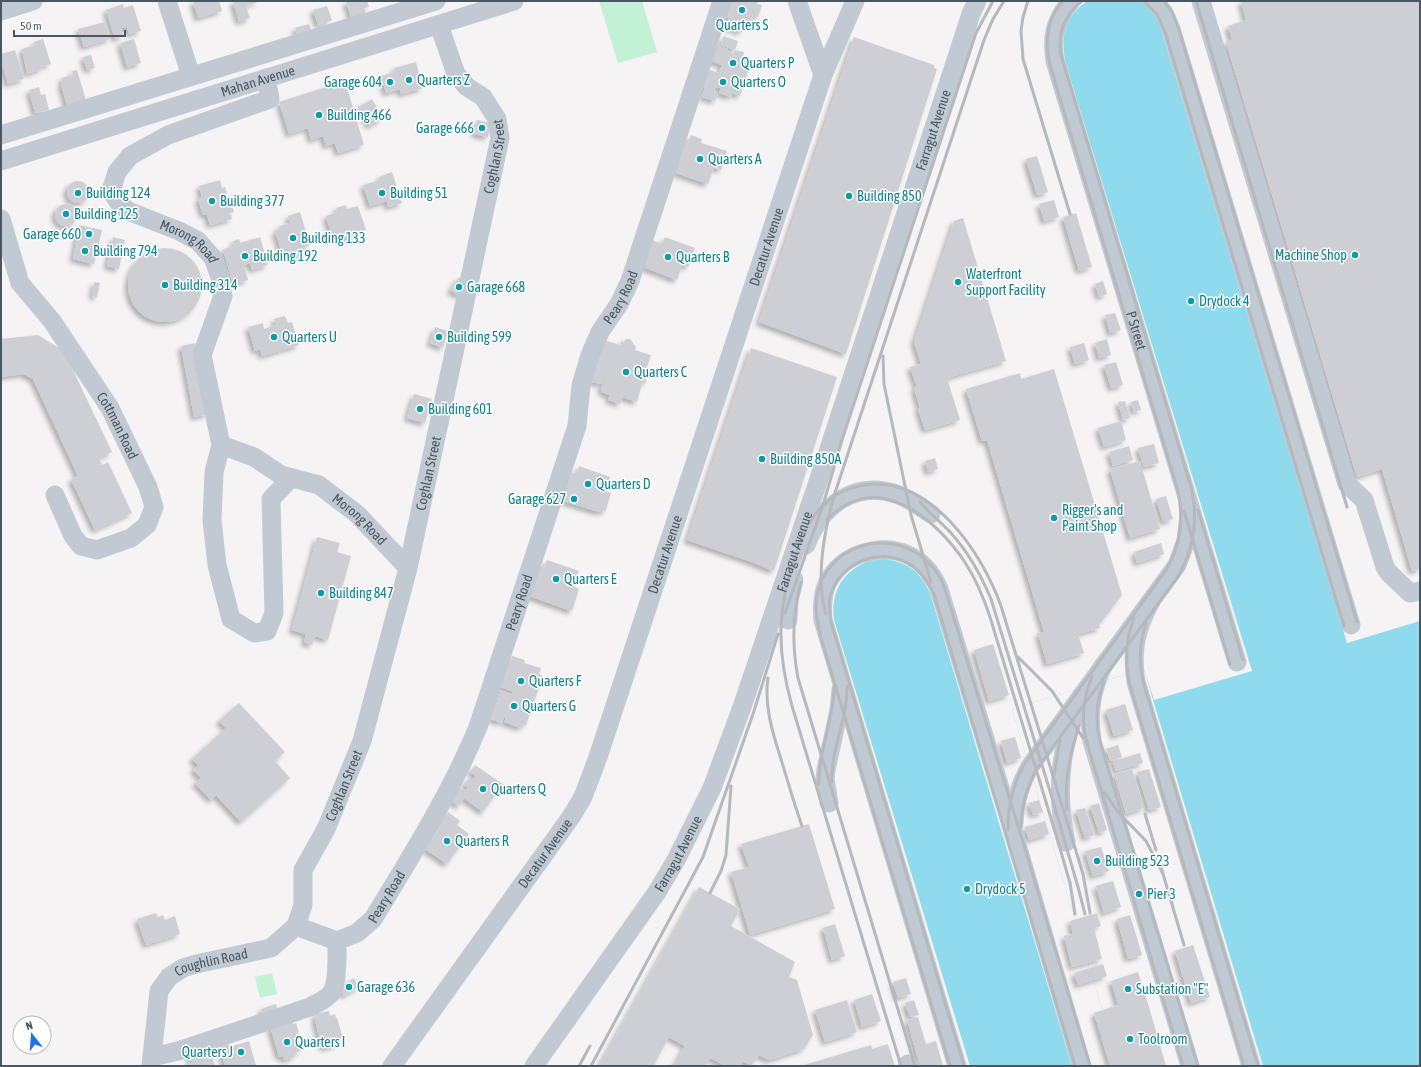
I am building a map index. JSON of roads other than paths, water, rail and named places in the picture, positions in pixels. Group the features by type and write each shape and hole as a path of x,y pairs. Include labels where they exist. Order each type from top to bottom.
{"street":[{"path":"1,11 33,1"},
{"path":"167,1 191,76"},
{"path":"1,135 191,76 390,8 436,1"},
{"name":"Mahan Avenue","path":"1,161 514,1"},
{"name":"Peary Road","path":"337,941 357,933 373,919 446,794 474,738 577,426 581,386 590,354 600,332 619,304 630,281 722,1"},
{"path":"797,1 823,75"},
{"name":"Decatur Avenue","path":"392,1066 571,817 583,797 598,757 823,75 855,1"},
{"name":"Farragut Avenue","path":"534,1066 657,892 676,860 712,788 742,707 780,618 810,500 909,208 971,14 977,1"},
{"name":"P Street","path":"1071,1 1064,9 1053,38 1055,61 1237,662"},
{"path":"1154,1 1164,13 1172,29 1351,625"},
{"path":"1202,1 1347,484 1364,500 1385,567 1389,573 1410,592 1420,592"},
{"name":"Coghlan Street","path":"296,926 303,905 303,870 326,829 362,741 408,568 500,138 497,120 483,97 468,87 456,74 439,25"},
{"name":"Morong Road","path":"266,78 270,99 168,135 130,156 117,172 111,191 119,203 128,211 179,231 198,241 213,258 220,277 222,296 202,355 221,444 254,457 281,475 319,485 357,514 408,568"},
{"name":"Cottman Road","path":"1,220 20,283 52,321 110,408 148,486 154,507 148,524 131,538 97,550 82,546 72,536 55,495"},
{"path":"221,444 214,472 212,520 217,565 231,619 254,633 267,631 274,613 271,499 291,478"},
{"path":"1015,837 1015,807 1018,793 1034,760 1177,565 1186,541 1188,510 1184,484"},
{"path":"780,618 806,544 814,527 826,511 842,499 862,492 881,491 900,495 931,514"},
{"path":"806,544 810,500"},
{"path":"957,1066 822,616 823,599 832,576 849,558 869,551 889,549 914,558 932,575 939,589 1015,837 1082,1066"},
{"path":"1151,601 1144,614 1134,643 1133,658 1136,682 1251,1066"},
{"path":"829,803 825,779 840,701 841,684 839,673"},
{"path":"1066,842 1060,810 1062,760 1072,721 1083,697 1098,673"},
{"path":"1098,673 1090,708 1092,741 1190,1066"},
{"path":"152,1062 178,1051 310,1007 324,1000 332,993 336,972 337,941 296,926"},
{"name":"Coughlin Road","path":"152,1062 159,991 169,977 183,968 196,964 271,948 296,926"}],"water":[{"path":"1087,1 1141,2 1151,10 1161,29 1347,643 1420,621 1420,1066 1119,1066 1012,709 1144,669 1154,700 1252,671 1065,61 1064,35 1066,27 1073,14"},
{"name":"Drydock 5","path":"885,559 901,563 913,569 922,579 930,593 1072,1066 970,1066 834,620 833,608 835,596 845,577 862,564"}],"railway":[{"path":"785,613 823,505 842,440 976,33 993,1"},
{"path":"826,614 821,585 822,555 834,496 984,40 993,19 1004,1"},
{"path":"1028,1 1023,17 1021,31 1023,59 1070,214"},
{"path":"1008,830 1011,797 1023,766 1166,570 1178,542 1181,522 1178,491 1050,65 1048,56 1048,31 1053,15 1063,1"},
{"path":"1021,827 1025,797 1036,770 1177,578 1183,567 1191,545 1195,523 1195,511 1191,487 1061,55 1061,32 1071,12 1082,1"},
{"path":"1143,1 1157,14 1166,35 1344,626"},
{"path":"1164,1 1172,12 1178,27 1357,622"},
{"path":"1196,1 1347,507"},
{"path":"883,356 884,384 911,515 931,582"},
{"path":"901,1066 792,706 783,666 781,647 782,610 790,572 802,537 809,524 822,506 836,495 854,487 864,485 888,485 911,492 931,505 950,522 967,541 981,563 1001,606 1083,874 1090,913"},
{"path":"827,520 846,505 865,498 885,499 904,505 922,516 939,531 954,547 966,564 980,590 990,617 1070,883 1075,914"},
{"path":"920,502 951,533 963,548 983,581 991,599 1053,801 1085,914"},
{"path":"1198,510 1243,660"},
{"path":"1184,511 1230,664"},
{"path":"950,1066 821,638 817,619 816,608 821,584 832,564 849,551 869,544 891,544 911,550 930,564 944,586 1090,1066"},
{"path":"964,1066 831,622 829,600 835,584 843,574 853,566 864,560 877,557 889,557 902,560 914,567 926,579 934,594 1075,1066"},
{"path":"801,582 796,606 794,630 798,678 915,1066"},
{"path":"1134,618 1129,633 1127,650 1129,682 1244,1066"},
{"path":"1146,624 1140,652 1143,681 1258,1066"},
{"path":"591,1066 703,857 754,711 778,634"},
{"path":"1018,657 1052,691 1083,738"},
{"path":"1092,676 1084,707 1084,731 1183,1066"},
{"path":"768,678 767,698 772,727 802,826"},
{"path":"1104,682 1099,696 1097,711 1097,726 1100,742 1198,1066"},
{"path":"832,782 834,759 845,711 847,686"},
{"path":"819,784 819,772 832,711 834,687"},
{"path":"1067,810 1066,788 1068,767 1079,726"},
{"path":"1054,775 1060,740"},
{"path":"710,893 721,871 726,855 731,786"},
{"path":"1105,793 1118,812 1146,841 1162,872"},
{"path":"1145,814 1156,850"},
{"path":"1161,867 1184,945"},
{"path":"579,1066 590,1046"}],"place":[{"name":"Quarters S","path":"742,10"},
{"name":"Quarters P","path":"733,63"},
{"name":"Quarters Z","path":"409,80"},
{"name":"Garage 604","path":"390,82"},
{"name":"Quarters O","path":"723,82"},
{"name":"Building 466","path":"319,115"},
{"name":"Garage 666","path":"482,128"},
{"name":"Quarters A","path":"700,159"},
{"name":"Building 124","path":"78,193"},
{"name":"Building 51","path":"382,193"},
{"name":"Building 850","path":"849,196"},
{"name":"Building 377","path":"212,201"},
{"name":"Building 125","path":"66,214"},
{"name":"Garage 660","path":"89,234"},
{"name":"Building 133","path":"293,238"},
{"name":"Building 794","path":"85,251"},
{"name":"Machine Shop","path":"1355,255"},
{"name":"Building 192","path":"245,256"},
{"name":"Quarters B","path":"668,257"},
{"name":"Waterfront Support Facility","path":"958,282"},
{"name":"Building 314","path":"165,285"},
{"name":"Garage 668","path":"459,287"},
{"name":"Drydock 4","path":"1191,301"},
{"name":"Quarters U","path":"274,337"},
{"name":"Building 599","path":"439,337"},
{"name":"Quarters C","path":"626,372"},
{"name":"Building 601","path":"420,409"},
{"name":"Building 850A","path":"762,459"},
{"name":"Quarters D","path":"588,484"},
{"name":"Garage 627","path":"574,499"},
{"name":"Rigger's and Paint Shop","path":"1054,518"},
{"name":"Quarters E","path":"556,579"},
{"name":"Building 847","path":"321,593"},
{"name":"Quarters F","path":"521,681"},
{"name":"Quarters G","path":"514,706"},
{"name":"Quarters Q","path":"483,789"},
{"name":"Quarters R","path":"447,841"},
{"name":"Building 523","path":"1097,861"},
{"name":"Drydock 5","path":"967,889"},
{"name":"Pier 3","path":"1139,894"},
{"name":"Garage 636","path":"349,987"},
{"name":"Substation \"E\"","path":"1128,989"},
{"name":"Toolroom","path":"1130,1039"},
{"name":"Quarters I","path":"287,1042"},
{"name":"Quarters J","path":"241,1052"}]}
